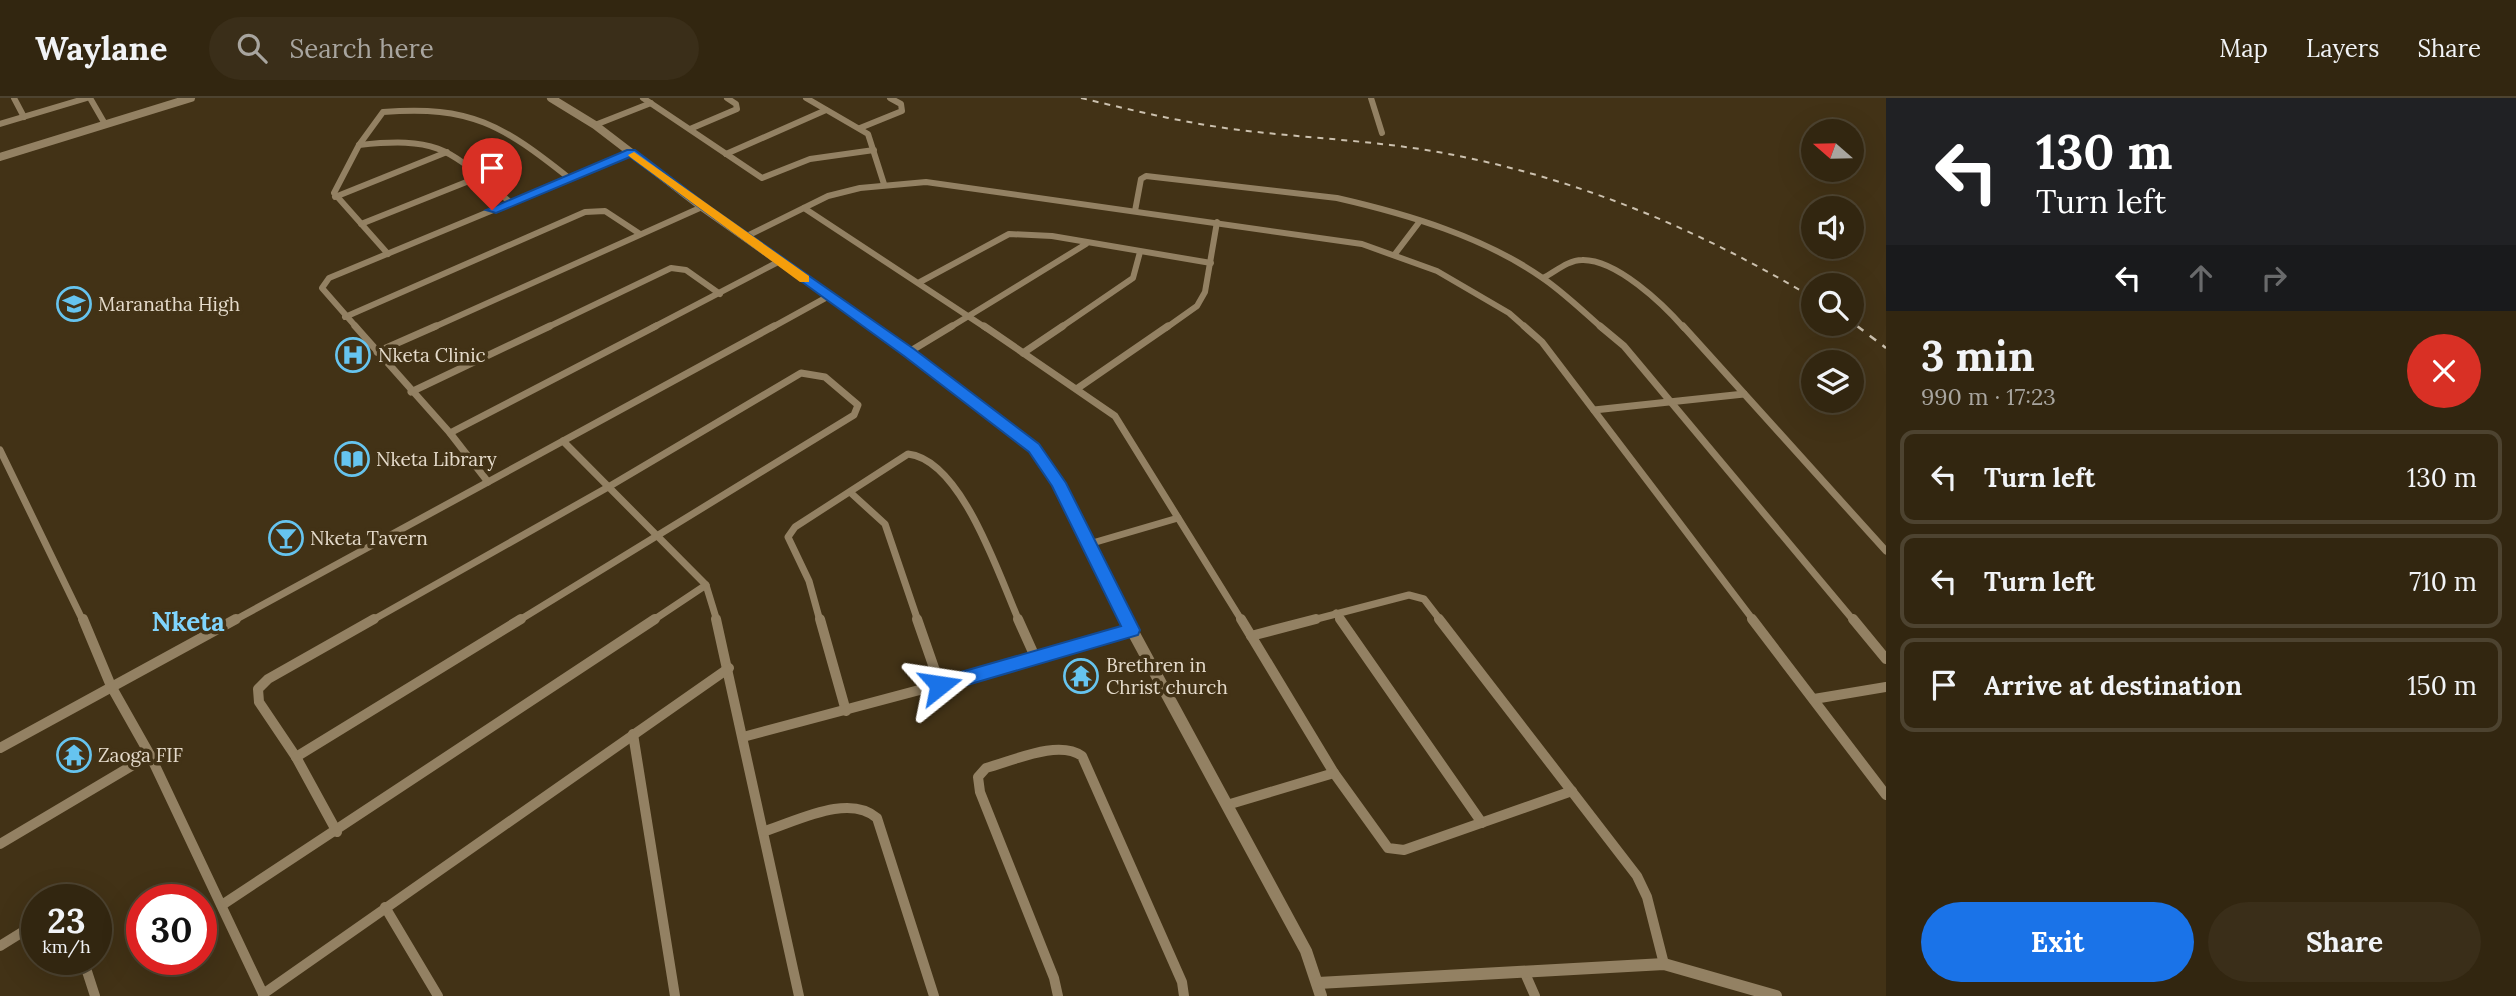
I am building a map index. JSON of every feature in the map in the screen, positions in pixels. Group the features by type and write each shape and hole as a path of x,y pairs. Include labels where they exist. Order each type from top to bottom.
{"street":[{"path":"14,98 24,117"},
{"path":"0,124 89,98 106,124"},
{"path":"0,157 191,98"},
{"path":"551,98 595,125 702,207 909,352 1034,448 1051,471 1132,630 1306,951 1319,990 1524,971 1664,964 1776,996"},
{"path":"643,98 764,178 810,159 874,150"},
{"path":"690,129 737,108 736,104 727,98"},
{"path":"806,98 867,134 884,184"},
{"path":"860,128 902,111 901,104 890,98"},
{"path":"1371,98 1382,133"},
{"path":"595,125 651,103"},
{"path":"726,154 826,110"},
{"path":"388,254 335,197 336,186 359,145 383,113 456,111 509,131 569,178"},
{"path":"359,145 416,142 447,152 511,203"},
{"path":"335,197 447,152"},
{"path":"488,482 450,433 345,317 322,288 325,281 631,153"},
{"path":"1135,211 1141,179 1152,175 1337,198 1420,221 1481,244 1543,278 1611,331 1886,659"},
{"path":"361,224 479,177"},
{"path":"745,237 841,192 884,184 926,182 1345,240 1395,254 1437,271 1517,320 1542,342 1886,795"},
{"path":"377,352 702,207"},
{"path":"804,208 920,282 1107,408 1126,430 1334,773 1381,841 1394,850 1404,850 1572,790"},
{"path":"345,317 585,212 605,211 640,234"},
{"path":"1395,254 1420,221"},
{"path":"1077,388 1197,306 1205,292 1217,222"},
{"path":"920,282 1005,234 1052,236 1086,244 1211,263"},
{"path":"909,352 1086,244"},
{"path":"1023,353 1133,278 1140,252"},
{"path":"1543,278 1583,260 1601,265 1638,286 1672,313 1886,551"},
{"path":"450,433 780,261"},
{"path":"411,392 671,268 686,270 720,294"},
{"path":"0,748 829,296"},
{"path":"296,757 655,534 853,415 858,405 824,376 812,372 801,373 610,486 268,679 256,695 296,757 337,832"},
{"path":"1594,410 1744,394"},
{"path":"564,441 706,585 729,667 799,996"},
{"path":"0,450 66,580 111,687 150,755 263,995 729,667"},
{"path":"846,711 809,581 788,537 795,527 851,493 902,457 913,454 924,458 954,484 963,497 1036,659"},
{"path":"851,493 885,524 940,685"},
{"path":"1089,544 1178,518"},
{"path":"222,905 337,832 706,585"},
{"path":"1251,636 1409,595 1423,599 1637,876 1647,897 1664,964"},
{"path":"1336,614 1482,823"},
{"path":"743,737 1036,659 1132,630"},
{"path":"1814,699 1886,687"},
{"path":"633,734 676,996"},
{"path":"1058,996 1054,978 979,792 978,777 986,768 1066,749 1082,756 1179,974 1184,996"},
{"path":"0,844 150,755"},
{"path":"1227,805 1334,773"},
{"path":"765,831 852,807 860,807 875,816 880,821 934,996"},
{"path":"385,907 438,996"},
{"path":"0,946 21,933"},
{"path":"1524,971 1535,996"},
{"path":"88,975 95,996"}],"railway":[{"path":"1081,98 1213,126 1438,152 1537,175 1585,190 1679,227 1801,291"},
{"path":"1864,331 1886,348"}],"slow traffic":[{"path":"634,155 702,207 805,279"}],"place":[{"name":"Maranatha High","path":"74,304"},
{"name":"Nketa Clinic","path":"353,355"},
{"name":"Nketa Library","path":"352,459"},
{"name":"Nketa Tavern","path":"286,538"},
{"name":"Brethren in Christ church","path":"1081,676"},
{"name":"Zaoga FIF","path":"74,755"}],"district":[{"name":"Nketa","path":"188,621"}],"route":[{"path":"492,210 631,153 702,207 909,352 1034,448 1058,483 1132,630 940,685"}]}
